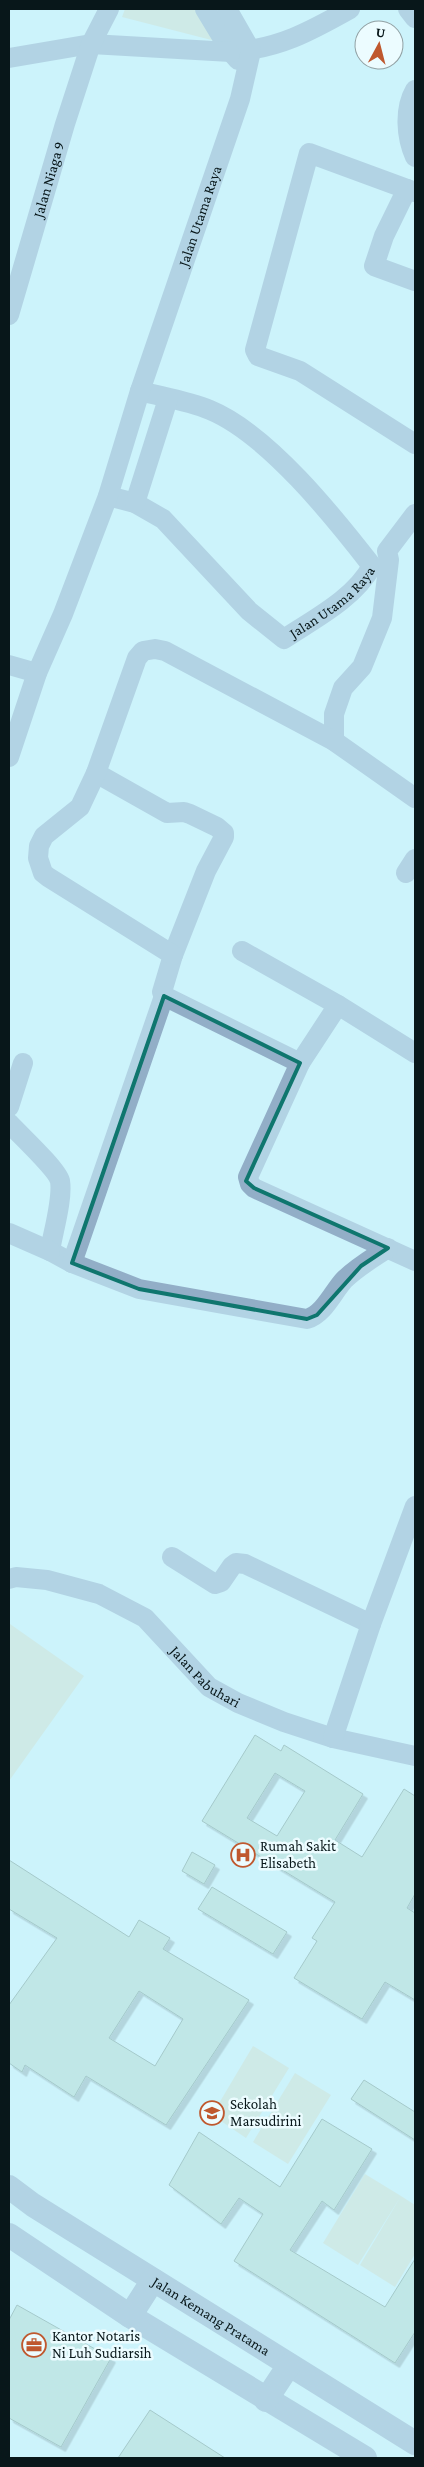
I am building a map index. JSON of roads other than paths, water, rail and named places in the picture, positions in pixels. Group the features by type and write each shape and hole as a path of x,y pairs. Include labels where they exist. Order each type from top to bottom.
{"street":[{"name":"Jalan Niaga 9","path":"9,315 62,133 91,44 109,9"},
{"path":"205,9 230,52"},
{"path":"227,9 249,60"},
{"path":"9,58 91,44 230,52 249,60 301,37 350,9"},
{"path":"408,9 415,18"},
{"name":"Jalan Utama Raya","path":"9,757 37,673 63,614 108,496 140,391 232,126 249,60"},
{"path":"415,90 408,115 410,146 415,157"},
{"path":"415,281 374,266 384,236 411,190 309,153 255,350 258,356 300,371 415,444"},
{"name":"Jalan Utama Raya","path":"108,496 135,503 163,519 249,611 284,639 343,599 368,574 372,566 312,493 248,434 211,411 140,391"},
{"path":"135,503 168,399"},
{"path":"334,741 334,714 343,688 362,667 382,618 389,560 387,552 415,514"},
{"path":"173,955 43,873 38,858 44,836 80,807 96,773 137,658 143,651 165,651 334,741 415,798"},
{"path":"9,665 37,673"},
{"path":"72,1263 164,996 163,988 173,955 206,871 224,836 224,833 217,827 184,812 167,812 96,773"},
{"path":"242,951 338,1005 415,1053"},
{"path":"164,996 300,1063"},
{"path":"338,1005 300,1063 248,1177 250,1184 254,1188 415,1261"},
{"path":"9,1107 23,1062"},
{"path":"9,1122 54,1170 60,1181 60,1192 50,1251"},
{"path":"9,1233 72,1263 139,1289 307,1319 317,1314 343,1281 360,1266 388,1248"},
{"path":"333,1738 371,1624 415,1506"},
{"path":"172,1557 215,1584 221,1582 236,1563 245,1564 371,1624"},
{"name":"Jalan Pabuhari","path":"9,1579 16,1577 47,1580 99,1594 145,1618 209,1687 253,1710 333,1738 415,1756"},
{"name":"Jalan Kemang Pratama","path":"9,2187 33,2205 415,2443"},
{"path":"9,2235 130,2316 266,2400 365,2458"},
{"path":"130,2316 153,2280"},
{"path":"266,2400 290,2365"}],"place":[{"name":"Rumah Sakit Elisabeth","path":"243,1855"},
{"name":"Sekolah Marsudirini","path":"212,2113"},
{"name":"Kantor Notaris Ni Luh Sudiarsih","path":"34,2345"}]}
